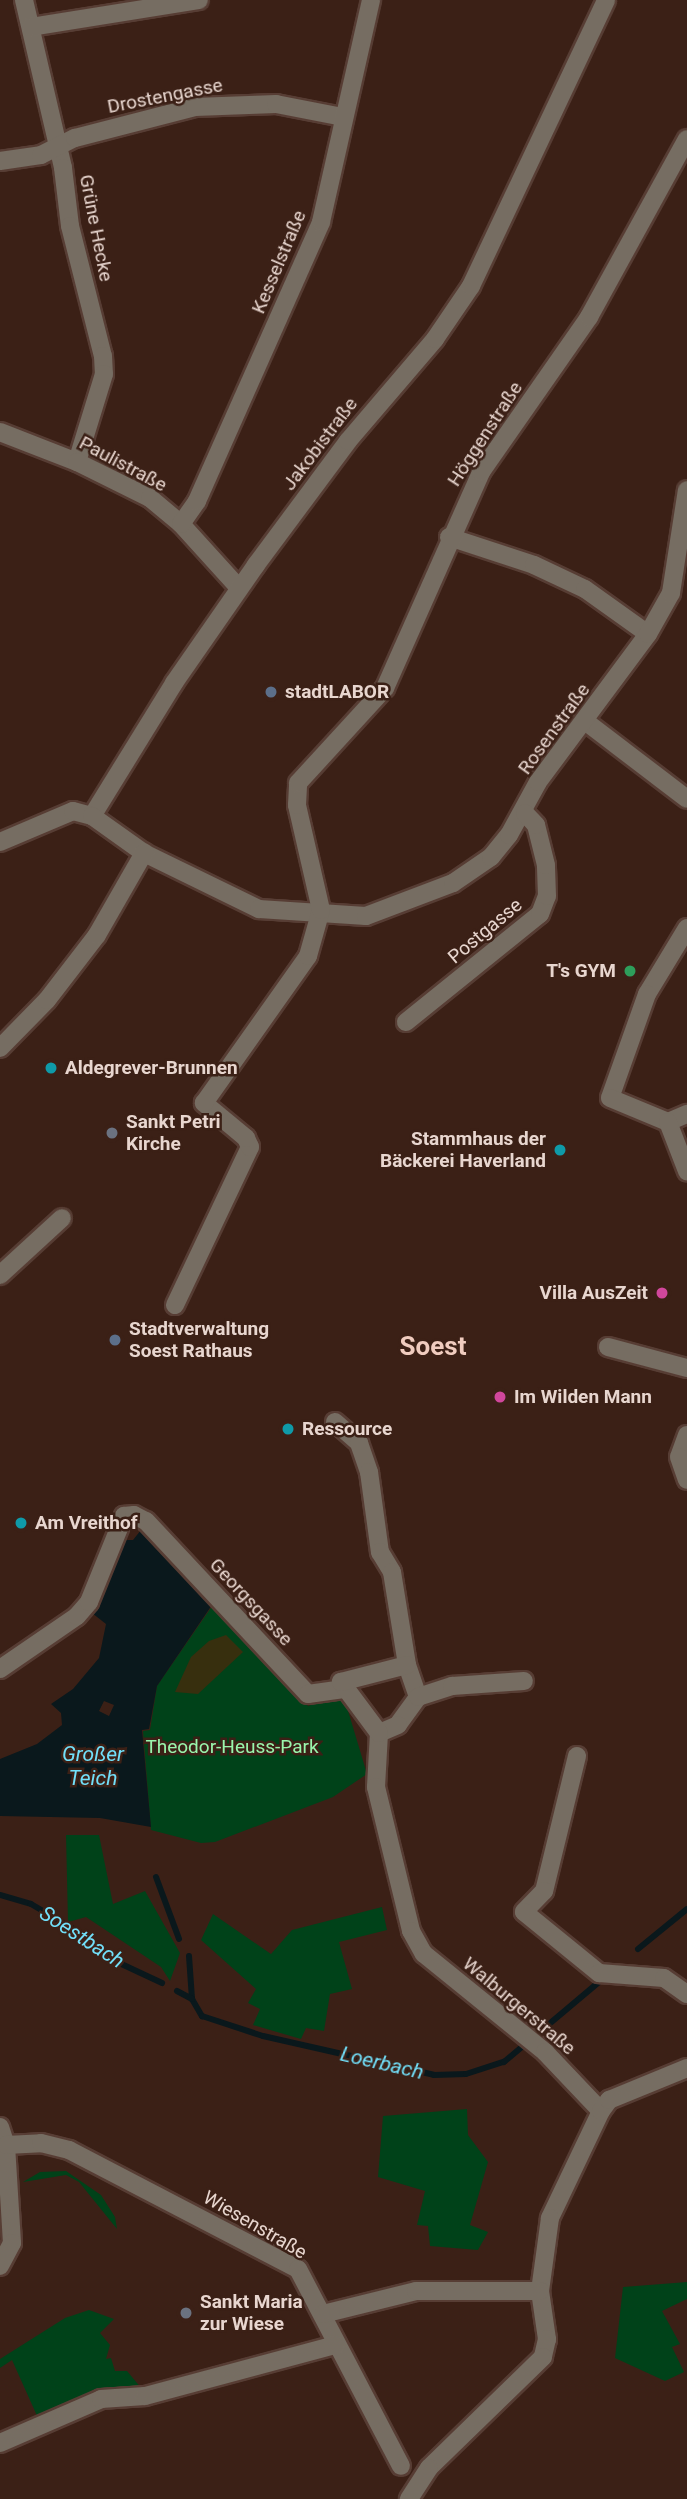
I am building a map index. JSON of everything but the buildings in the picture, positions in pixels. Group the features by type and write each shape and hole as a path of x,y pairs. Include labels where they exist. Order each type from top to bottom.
{"street":[{"name":"Grüne Hecke","path":"24,0 58,148 70,226 103,356 104,374 77,462"},
{"path":"31,27 107,18 166,2 199,0"},
{"name":"Kesselstraße","path":"181,524 203,488 321,222 370,0"},
{"name":"Jakobistraße","path":"92,816 239,588 348,441 435,339 471,286 606,0"},
{"name":"Drostengasse","path":"0,161 41,156 142,118 195,107 276,104 343,117"},
{"name":"Höggenstraße","path":"321,911 297,804 298,783 385,688 449,537 481,472 589,317 687,139"},
{"name":"Paulistraße","path":"0,432 77,462 150,498 181,524 239,588"},
{"name":"Rosenstraße","path":"92,816 145,853 259,909 366,916 453,883 491,857 525,813 538,782 648,634 671,593 687,490"},
{"path":"449,537 534,565 585,589 648,634"},
{"path":"585,721 687,799"},
{"path":"0,842 73,811 92,816"},
{"name":"Postgasse","path":"406,1022 540,914 547,896 546,865 536,825 525,813"},
{"path":"0,1048 47,1000 97,935 145,853"},
{"path":"174,1305 250,1147 246,1138 204,1103 308,956 321,911"},
{"path":"687,928 646,994 610,1098 668,1122 687,1114"},
{"path":"668,1122 687,1171"},
{"path":"0,1275 62,1218"},
{"path":"608,1347 687,1368"},
{"path":"335,1422 359,1443 369,1472 380,1552 392,1572 407,1665 418,1697"},
{"path":"687,1436 679,1457 687,1480"},
{"name":"Georgsgasse","path":"0,1669 77,1616 89,1602 124,1516 134,1515 146,1521 308,1694 344,1689"},
{"path":"407,1665 341,1682 379,1732 398,1725 418,1697 452,1686 524,1681"},
{"name":"Walburgerstraße","path":"379,1732 376,1787 402,1904 424,1954 545,2053 601,2111"},
{"path":"577,1756 544,1891 524,1912 599,1973 664,1978 687,1994"},
{"path":"409,2499 429,2468 543,2357 547,2339 540,2291 550,2218 601,2111 609,2100 687,2068"},
{"path":"0,2127 6,2145 12,2243 0,2266"},
{"name":"Wiesenstraße","path":"6,2145 41,2143 69,2150 298,2269 401,2466"},
{"path":"323,2314 416,2291 540,2291"},
{"path":"0,2443 101,2399 145,2396 336,2345"}],"green space":[{"name":"Theodor-Heuss-Park","path":"217,1599 308,1706 343,1694 367,1774 333,1797 215,1842 201,1843 151,1830 143,1731 150,1730 157,1686"},
{"path":"66,1835 99,1835 113,1904 145,1891 180,1953 170,1981 161,1967 86,1917 68,1922"},
{"path":"382,1907 387,1930 339,1942 352,1989 330,1994 324,2031 306,2028 301,2039 253,2025 260,2009 248,2003 256,1989 201,1940 213,1914 271,1954 292,1930"},
{"path":"467,2109 468,2135 488,2162 470,2225 488,2232 478,2250 430,2246 428,2226 417,2225 425,2191 378,2177 383,2116"},
{"path":"66,2171 101,2195 115,2217 117,2229 79,2182 66,2175 23,2182 40,2172"},
{"path":"687,2282 687,2299 662,2311 680,2344 672,2347 684,2372 665,2381 615,2358 623,2287"},
{"path":"89,2310 114,2319 100,2333 110,2345 106,2359 111,2358 115,2371 127,2371 142,2389 38,2418 12,2360 0,2368 0,2359 65,2318"}],"sand":[{"path":"226,1635 243,1652 198,1694 175,1692 191,1657 209,1641"}],"water":[{"name":"Großer Teich","path":"141,1530 216,1599 157,1686 149,1729 142,1730 151,1827 100,1818 0,1816 0,1759 37,1744 62,1725 61,1713 51,1704 73,1689 99,1658 106,1624 92,1613 121,1540 133,1540","holes":["104,1701 114,1705 109,1716 99,1711"]}],"waterway":[{"name":"Loerbach","path":"156,1877 179,1939"},
{"name":"Soestbach","path":"0,1895 31,1904 84,1935 115,1961 162,1983"},
{"name":"Loerbach","path":"638,1949 687,1909"},
{"name":"Loerbach","path":"189,1956 192,1999 202,2016 263,2036 434,2075 466,2074 504,2062 599,1982"},
{"name":"Soestbach","path":"177,1991 192,1999"}],"place":[{"name":"stadtLABOR","path":"271,692"},
{"name":"T's GYM","path":"630,971"},
{"name":"Aldegrever-Brunnen","path":"51,1068"},
{"name":"Sankt Petri Kirche","path":"112,1133"},
{"name":"Stammhaus der Bäckerei Haverland","path":"560,1150"},
{"name":"Villa AusZeit","path":"662,1293"},
{"name":"Stadtverwaltung Soest Rathaus","path":"115,1340"},
{"name":"Im Wilden Mann","path":"500,1397"},
{"name":"Ressource","path":"288,1429"},
{"name":"Am Vreithof","path":"21,1523"},
{"name":"Sankt Maria zur Wiese","path":"186,2313"}],"district":[{"name":"Soest","path":"433,1347"}]}
